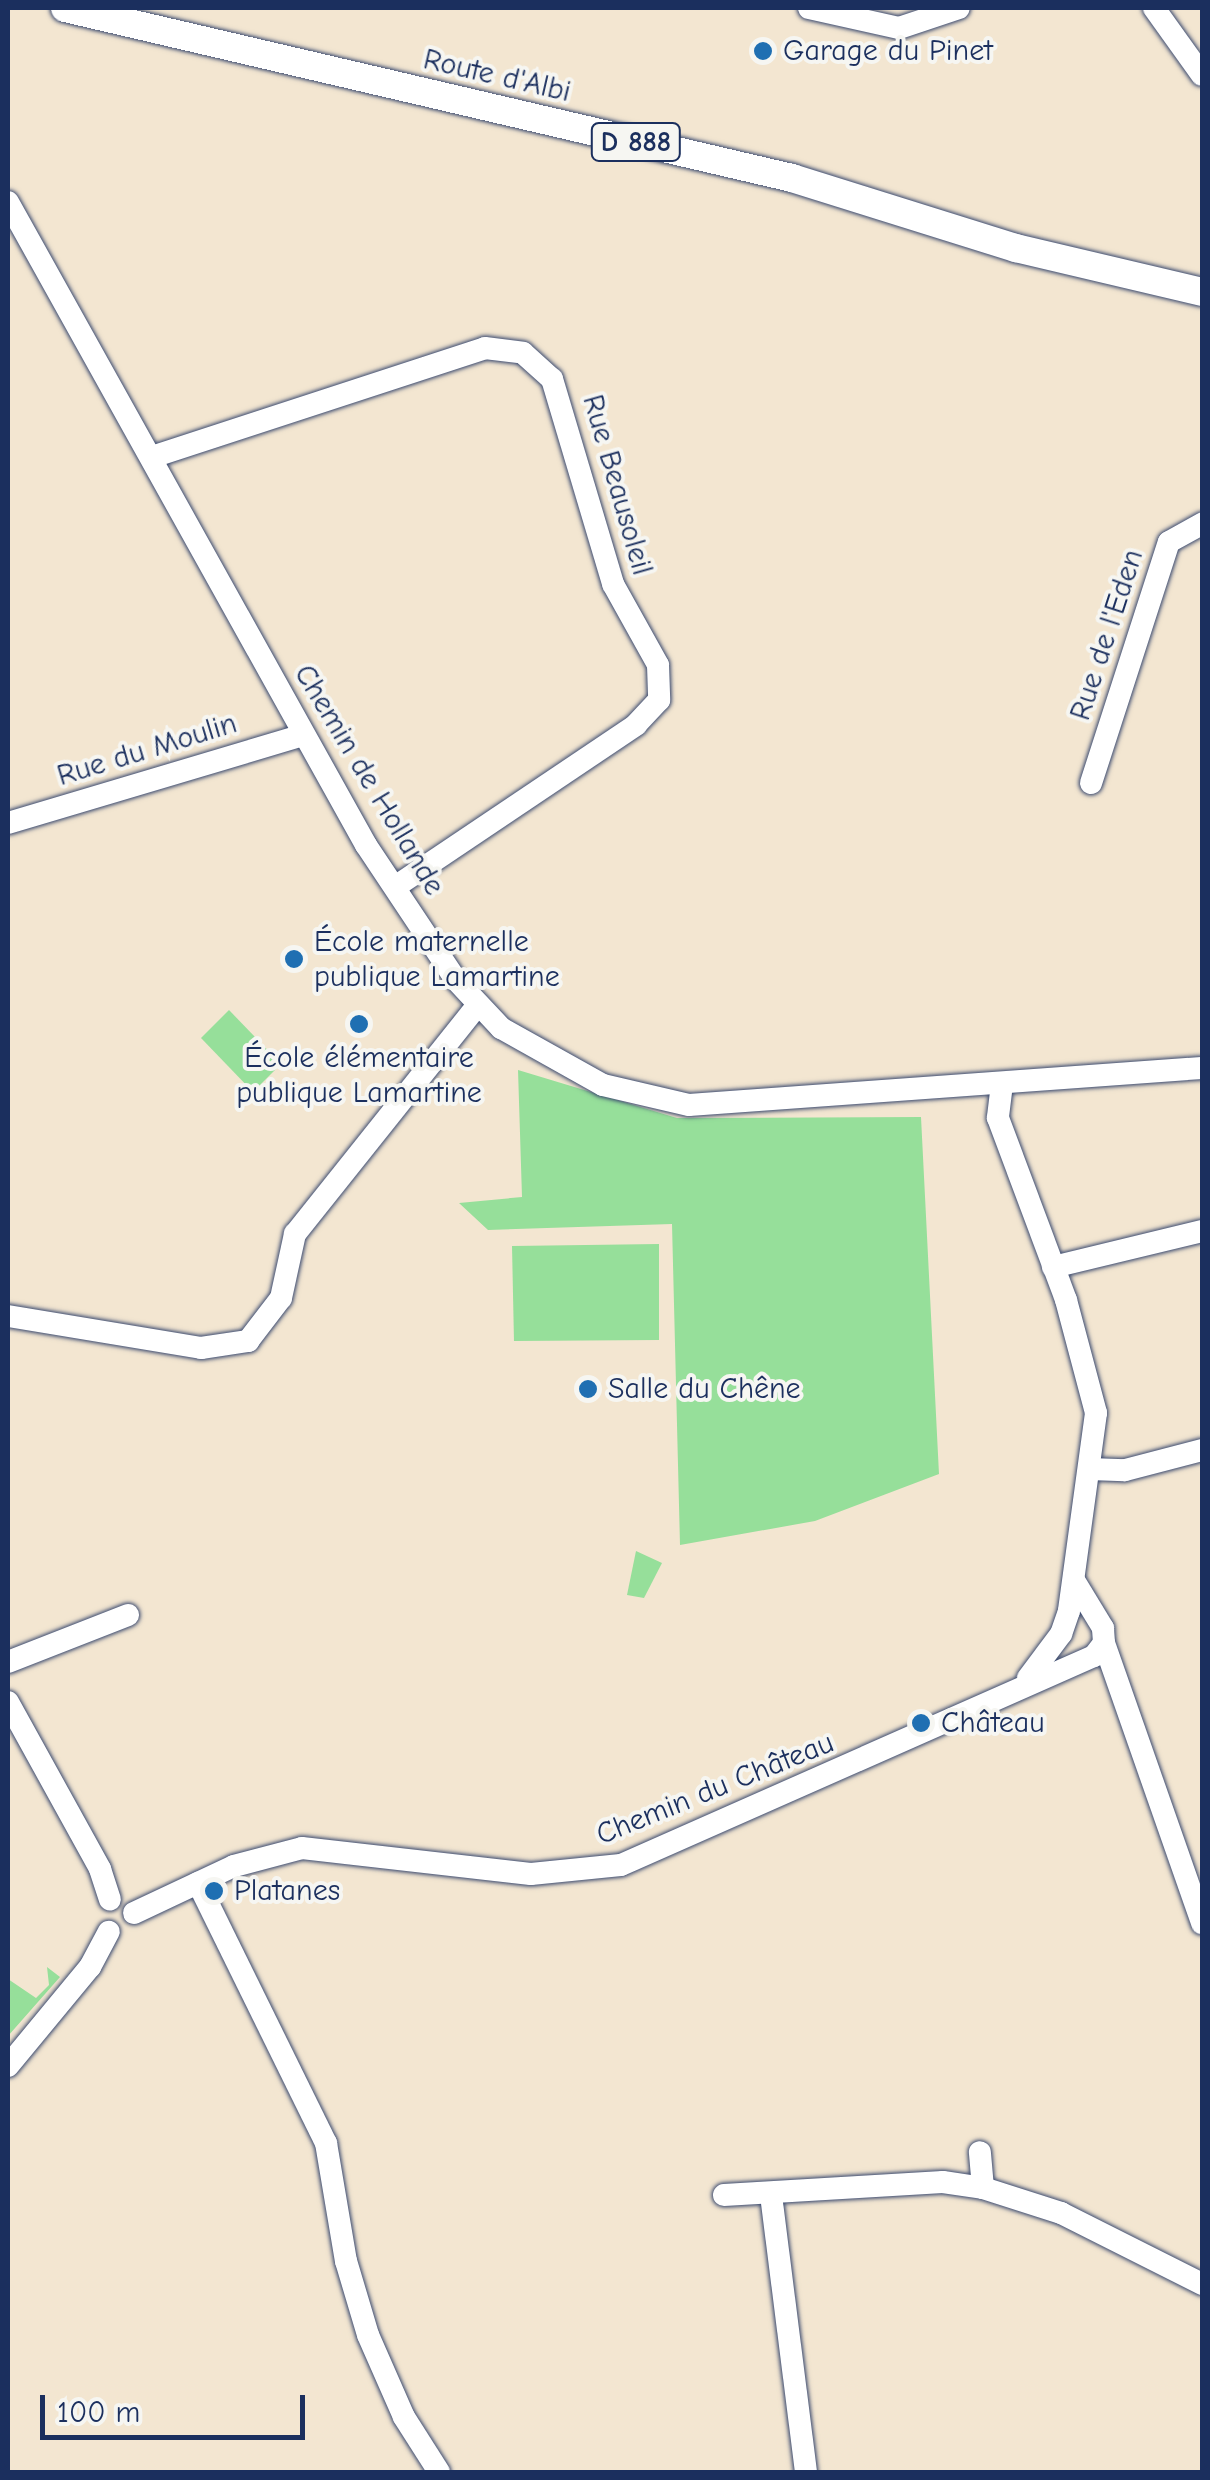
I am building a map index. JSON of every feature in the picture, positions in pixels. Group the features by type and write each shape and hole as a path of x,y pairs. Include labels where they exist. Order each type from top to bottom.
{"main road":[{"name":"Route d'Albi","path":"66,8 792,178 1016,248 1202,292"}],"street":[{"path":"809,8 899,28 959,8"},
{"path":"1154,8 1202,74"},
{"name":"Chemin de Hollande","path":"8,202 155,456 303,734 395,888 477,1006 562,1066 631,1094 689,1105 1202,1068"},
{"name":"Rue Beausoleil","path":"155,456 485,348 523,353 552,379 612,584 658,665 660,700 636,725 395,888"},
{"name":"Rue de l'Eden","path":"1092,783 1169,542 1202,524"},
{"name":"Rue du Moulin","path":"8,823 303,734"},
{"path":"8,1316 201,1348 248,1341 281,1298 294,1234 477,1006"},
{"name":"Chemin du Château","path":"1002,1084 998,1118 1053,1267 1093,1397 1075,1582 1063,1629 1018,1688"},
{"path":"1053,1267 1202,1231"},
{"path":"1089,1469 1125,1470 1202,1450"},
{"path":"1075,1582 1093,1617 1104,1628 1113,1678 1202,1923"},
{"path":"8,1662 128,1615"},
{"path":"1093,1617 1078,1615 1063,1629 1066,1650 1113,1678"},
{"path":"1083,1658 1104,1642"},
{"name":"Chemin du Château","path":"134,1913 266,1854 302,1848 531,1874 621,1865 1083,1658"},
{"path":"8,1702 100,1869 110,1900"},
{"path":"198,1883 326,2143 346,2260 368,2335 404,2417 439,2472"},
{"path":"109,1932 127,1930 134,1913 128,1902 110,1900"},
{"path":"109,1932 98,1916 110,1900"},
{"path":"8,2066 90,1967 109,1932"},
{"path":"980,2152 982,2188"},
{"path":"724,2196 943,2182 982,2188 1061,2212 1202,2284"},
{"path":"771,2195 806,2472"}],"green space":[{"path":"229,1010 281,1064 253,1092 201,1038"},
{"path":"518,1070 677,1118 921,1117 939,1474 815,1521 680,1545 672,1224 488,1230 459,1203 522,1197"},
{"path":"659,1244 659,1340 514,1341 512,1246"},
{"path":"636,1551 662,1563 644,1598 627,1595"},
{"path":"47,1967 60,1977 8,2036 8,1979 36,1998 49,1985"}],"place":[{"name":"Garage du Pinet","path":"763,51"},
{"name":"École maternelle publique Lamartine","path":"294,959"},
{"name":"École élémentaire publique Lamartine","path":"359,1024"},
{"name":"Salle du Chêne","path":"588,1389"},
{"name":"Château","path":"921,1723"},
{"name":"Platanes","path":"214,1891"}]}
